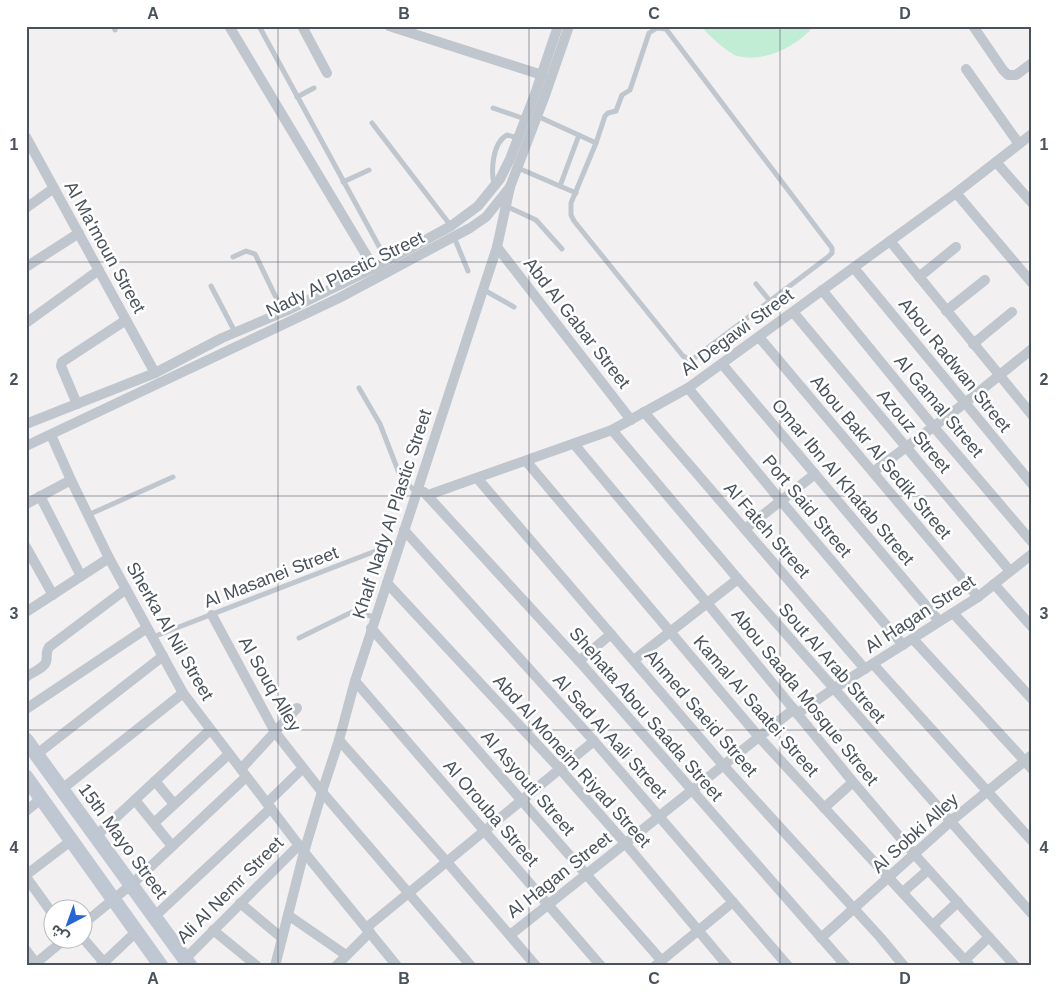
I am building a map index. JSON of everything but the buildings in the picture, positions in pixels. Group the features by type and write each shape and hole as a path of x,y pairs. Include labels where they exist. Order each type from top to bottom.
{"main road":[{"name":"15th Mayo Street","path":"26,740 187,962"},
{"path":"26,777 161,966"}],"street":[{"path":"229,26 374,268"},
{"path":"302,26 327,73"},
{"path":"389,26 542,75"},
{"name":"Nady Al Plastic Street","path":"26,424 155,373 236,332 283,312 387,261 451,226 478,206 494,187 510,159 526,120 558,26"},
{"name":"Nady Al Plastic Street","path":"26,446 339,298 454,237 486,217 510,187 569,26"},
{"path":"973,26 1002,70 1008,75 1016,75 1032,63"},
{"path":"966,69 1019,144"},
{"name":"Al Degawi Street","path":"428,494 612,430 688,388 956,193 1032,134"},
{"name":"Al Ma'moun Street","path":"26,137 30,151 54,188 155,373"},
{"path":"996,162 1032,204"},
{"name":"Khalf Nady Al Plastic Street","path":"275,966 288,915 301,848 339,740 371,628 497,247 510,187"},
{"path":"26,208 54,188"},
{"path":"956,193 1032,283"},
{"path":"26,267 79,233"},
{"path":"890,241 999,376 1030,409"},
{"name":"Abd Al Gabar Street","path":"497,247 631,420"},
{"path":"919,277 956,247"},
{"name":"Abou Radwan Street","path":"854,268 1032,484"},
{"path":"26,323 99,270"},
{"path":"946,311 985,280"},
{"name":"Al Gamal Street","path":"822,290 1032,542"},
{"name":"Azouz Street","path":"793,312 1010,571"},
{"path":"973,344 1012,312"},
{"path":"77,404 61,366 62,362 126,320"},
{"name":"Abou Bakr Al Sedik Street","path":"759,337 978,597"},
{"path":"872,472 965,403 1032,349"},
{"name":"Omar Ibn Al Khatab Street","path":"722,364 939,621"},
{"name":"Port Said Street","path":"688,388 781,501 904,645"},
{"name":"Al Fateh Street","path":"644,412 869,667 988,790 1032,841"},
{"name":"Sout Al Arab Street","path":"612,430 738,579 1032,914"},
{"name":"Sherka Al Nil Street","path":"51,435 88,515 183,693 301,848 397,966"},
{"name":"Abou Saada Mosque Street","path":"574,444 853,782 928,870 1015,966"},
{"name":"Kamal Al Saatei Street","path":"526,461 759,737 967,963"},
{"path":"746,529 815,474"},
{"name":"Ahmed Saeid Street","path":"477,478 723,765 904,966"},
{"path":"26,504 71,480"},
{"name":"Shehata Abou Saada Street","path":"417,491 428,494 579,661 846,966"},
{"path":"40,496 81,576"},
{"name":"Al Sad Al Aali Street","path":"404,530 594,741 788,966"},
{"path":"26,547 53,595"},
{"name":"Al Hagan Street","path":"510,935 759,737 978,597 1031,556"},
{"path":"26,612 110,558"},
{"path":"634,660 738,579"},
{"name":"Abd Al Moneim Riyad Street","path":"387,583 560,769 728,966"},
{"path":"994,584 1032,627"},
{"path":"26,677 46,663 46,653 50,646 126,589"},
{"path":"953,612 1032,699"},
{"name":"Al Souq Alley","path":"212,615 275,732 322,792 471,966"},
{"path":"26,709 147,628"},
{"name":"Al Asyouti Street","path":"371,628 586,874 658,963"},
{"path":"579,661 611,634"},
{"path":"913,639 1028,758 1032,769"},
{"path":"37,754 162,656"},
{"name":"Al Orouba Street","path":"355,681 601,966"},
{"path":"62,789 183,693"},
{"path":"92,917 132,884 244,773 275,732 297,708"},
{"path":"96,836 210,730"},
{"path":"339,740 536,966"},
{"path":"336,966 368,930 410,893 594,741"},
{"path":"154,823 229,754"},
{"name":"Al Sobki Alley","path":"821,938 951,822 1028,758"},
{"path":"155,916 269,805 303,768"},
{"path":"155,781 174,804"},
{"path":"824,808 853,782"},
{"path":"26,811 42,798"},
{"path":"135,800 172,846"},
{"path":"42,900 26,876 72,840"},
{"name":"Ali Al Nemr Street","path":"187,962 213,930 240,903 301,848"},
{"path":"903,892 928,870"},
{"path":"658,963 733,902"},
{"path":"933,925 958,902"},
{"path":"240,903 282,938"},
{"path":"288,915 346,955"},
{"path":"213,930 250,964"},
{"path":"92,950 103,965 136,932"},
{"path":"967,963 989,937"},
{"path":"26,950 37,964 53,950"}],"lane":[{"path":"259,26 387,261"},
{"path":"657,28 666,29 832,246 833,251 770,301 690,360 685,358 574,221 570,211 571,203 576,193 606,114 616,111 622,95 630,90 650,34 657,28"},
{"path":"297,97 314,88"},
{"path":"493,108 526,120"},
{"path":"537,116 596,143"},
{"path":"372,123 451,226"},
{"path":"494,187 492,164 500,140 506,135 518,138"},
{"path":"560,186 579,135"},
{"path":"518,168 576,193"},
{"path":"343,182 369,170"},
{"path":"506,206 536,220 562,249"},
{"path":"454,237 468,271"},
{"path":"233,257 246,251 255,254 283,312"},
{"path":"756,284 770,301"},
{"path":"211,286 236,332"},
{"path":"483,290 514,308"},
{"path":"359,388 380,424 399,472 417,491"},
{"path":"88,515 174,477"},
{"name":"Al Masanei Street","path":"152,638 400,542"},
{"path":"299,638 352,612 375,617"}],"green space":[{"path":"701,26 814,26 798,41 779,52 747,58 737,56 728,51"}]}
